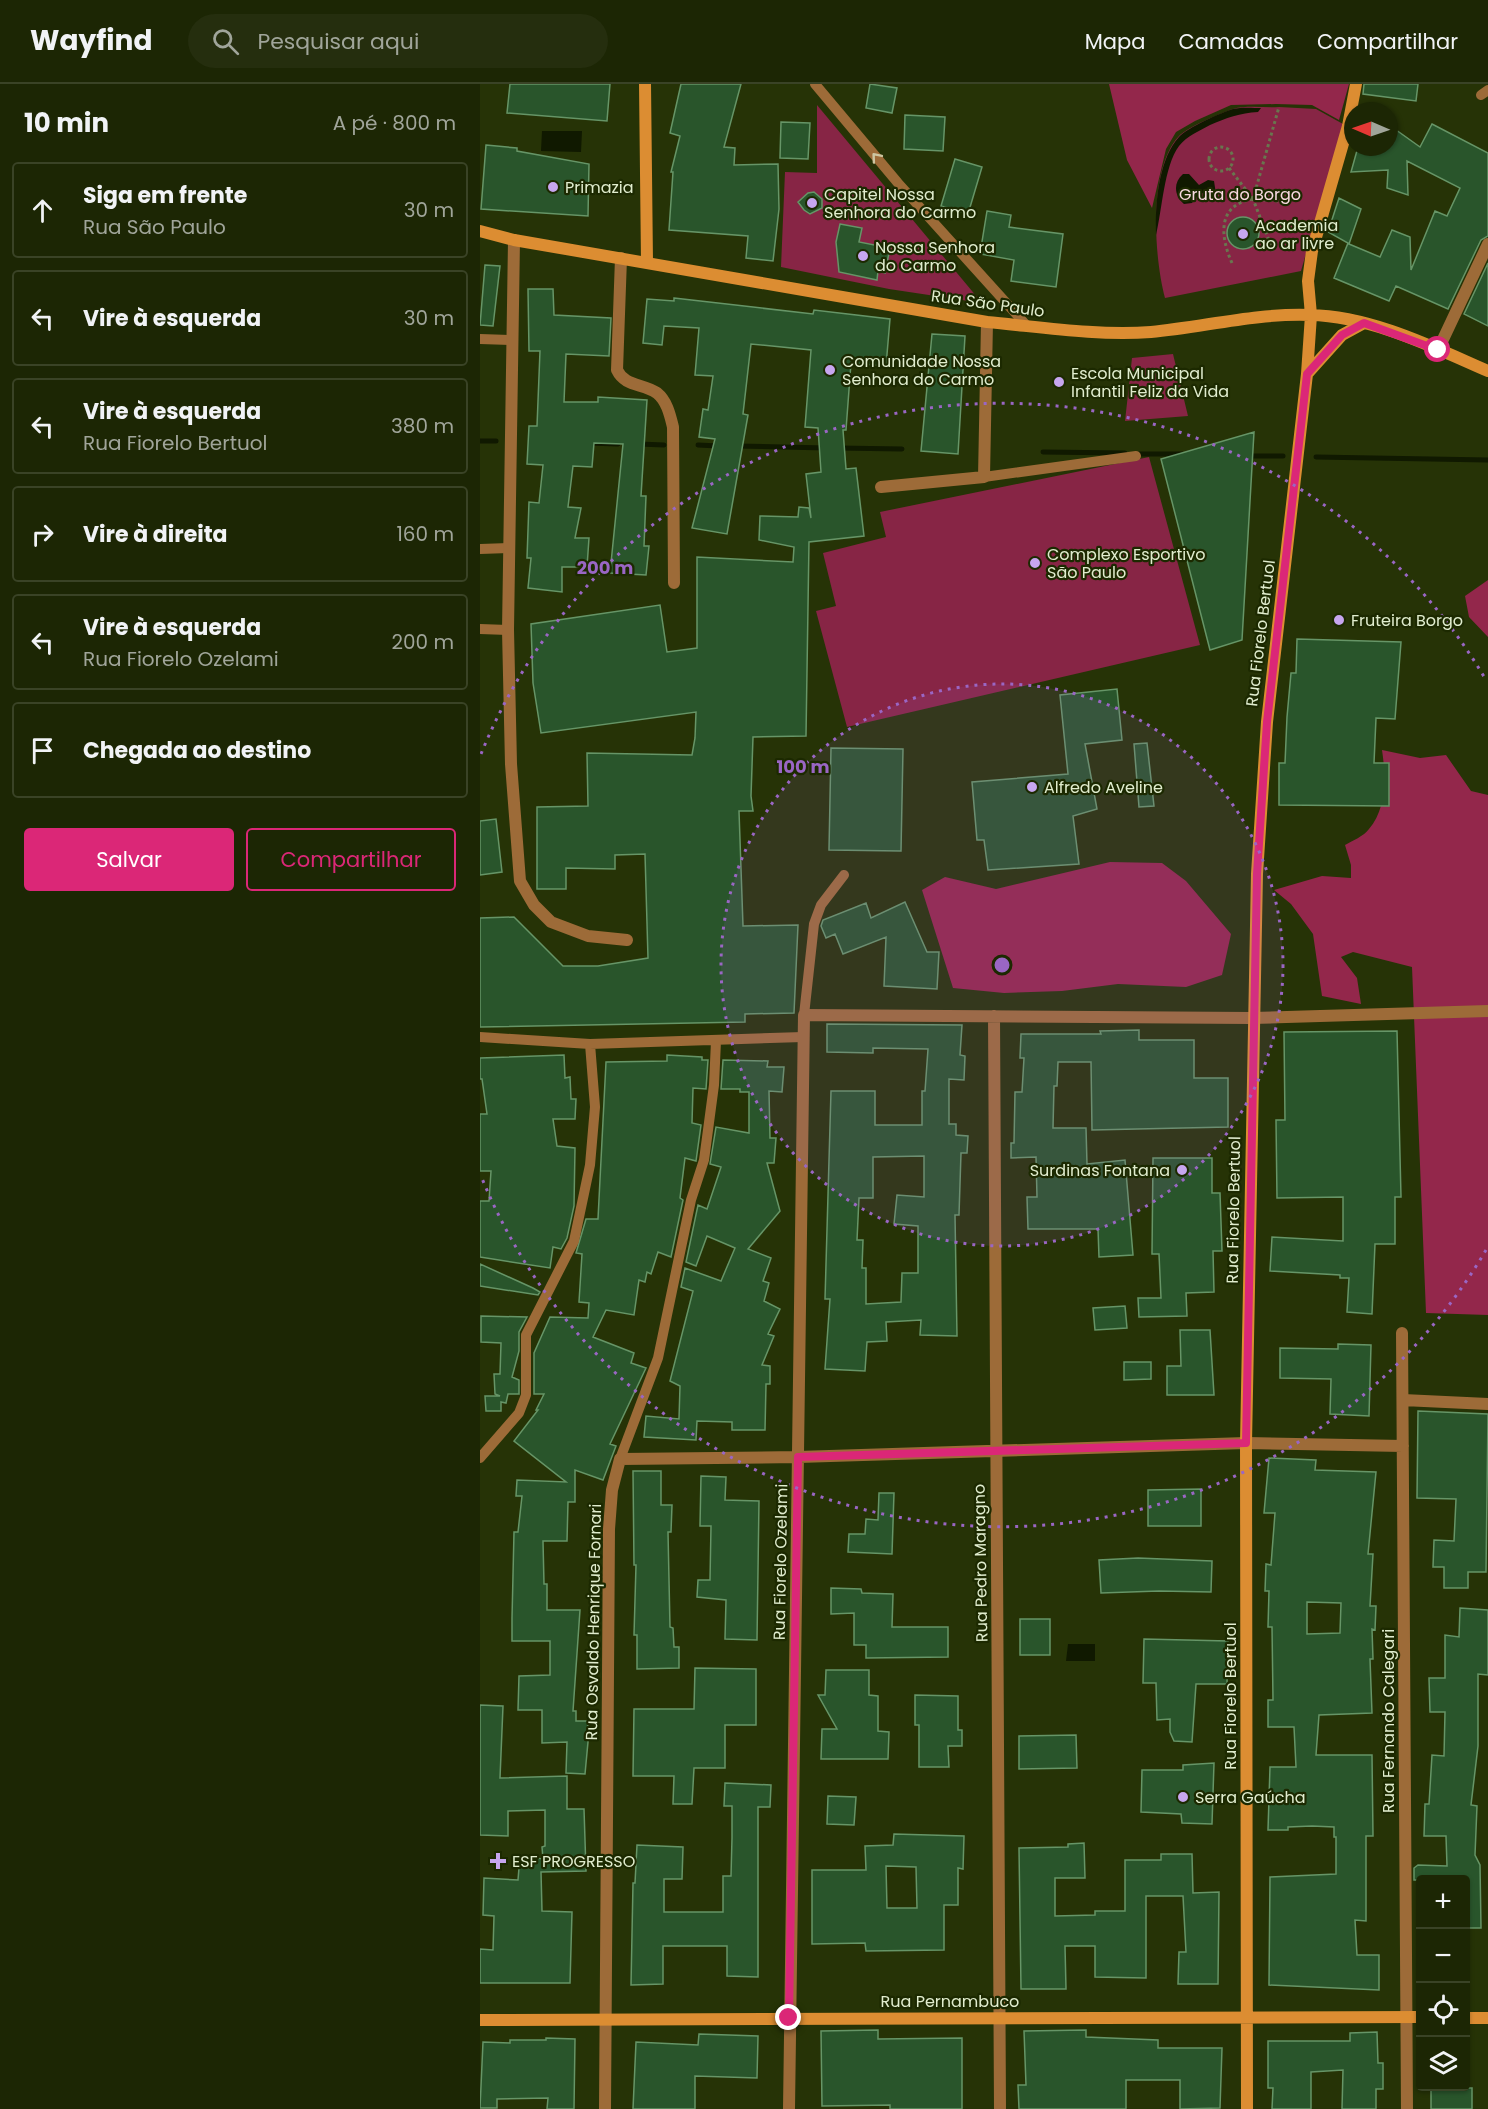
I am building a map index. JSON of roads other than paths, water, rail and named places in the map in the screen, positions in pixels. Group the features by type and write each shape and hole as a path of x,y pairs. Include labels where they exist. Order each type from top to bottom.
{"main road":[{"path":"645,84 647,262"},
{"name":"Rua Fiorelo Bertuol","path":"1247,2109 1246,1443 1252,1018 1257,874 1267,722 1307,374 1311,315 1308,281 1311,251 1348,126 1356,84"},
{"name":"Rua São Paulo","path":"480,231 514,240 987,322 1106,333 1151,332 1268,316 1311,315 1364,323 1488,371"},
{"path":"1307,374 1342,335 1364,323"},
{"name":"Rua Pernambuco","path":"480,2020 1416,2017"},
{"path":"1470,2018 1488,2018"}],"street":[{"path":"514,240 508,630 511,764 520,882 534,906 551,922 588,936 627,940"},
{"path":"1438,350 1488,244"},
{"path":"621,258 617,370 620,378 656,393 667,406 673,427 674,583"},
{"path":"881,487 984,477 987,322"},
{"path":"804,1015 1252,1018 1488,1011"},
{"name":"Rua Fiorelo Ozelami","path":"789,2109 804,1015"},
{"name":"Rua Pedro Maragno","path":"993,1016 1000,2109"},
{"name":"Rua Fernando Calegari","path":"1402,1333 1407,2109"},
{"path":"1403,1401 1488,1404"},
{"path":"620,1459 798,1457 1246,1443 1403,1446"},
{"name":"Rua Osvaldo Henrique Fornari","path":"605,2109 609,1529 612,1490 620,1459"}],"lane":[{"path":"815,84 898,183 1027,326"},
{"path":"480,339 512,340"},
{"path":"984,477 1136,456"},
{"path":"480,549 509,548"},
{"path":"480,629 508,630"},
{"path":"804,1015 814,924 821,905 844,875"},
{"path":"480,1037 590,1044 803,1037"},
{"name":"Rua Osvaldo Henrique Fornari","path":"620,1459 658,1358 691,1200 704,1160 714,1085 716,1041"},
{"path":"480,1458 519,1413 526,1395 526,1335 574,1241 590,1165 595,1107 590,1044"}],"waterway":[{"path":"480,441 496,441"},
{"path":"588,443 618,444"},
{"path":"639,444 664,445"},
{"path":"698,445 718,446"},
{"path":"736,446 826,448"},
{"path":"838,448 902,449"},
{"path":"1043,452 1125,453"},
{"path":"1135,454 1182,454"},
{"path":"1246,456 1283,456"},
{"path":"1316,457 1488,460"}],"place":[{"name":"Primazia","path":"553,187"},
{"name":"Capitel Nossa Senhora do Carmo","path":"812,203"},
{"name":"Academia ao ar livre","path":"1243,234"},
{"name":"Nossa Senhora do Carmo","path":"863,256"},
{"name":"Comunidade Nossa Senhora do Carmo","path":"830,370"},
{"name":"Escola Municipal Infantil Feliz da Vida","path":"1059,382"},
{"name":"Complexo Esportivo São Paulo","path":"1035,563"},
{"name":"Fruteira Borgo","path":"1339,620"},
{"name":"Alfredo Aveline","path":"1032,787"},
{"name":"Surdinas Fontana","path":"1182,1170"},
{"name":"Serra Gaúcha","path":"1183,1797"},
{"name":"ESF PROGRESSO","path":"498,1861"}],"park label":[{"name":"Gruta do Borgo","path":"1240,194"}]}
